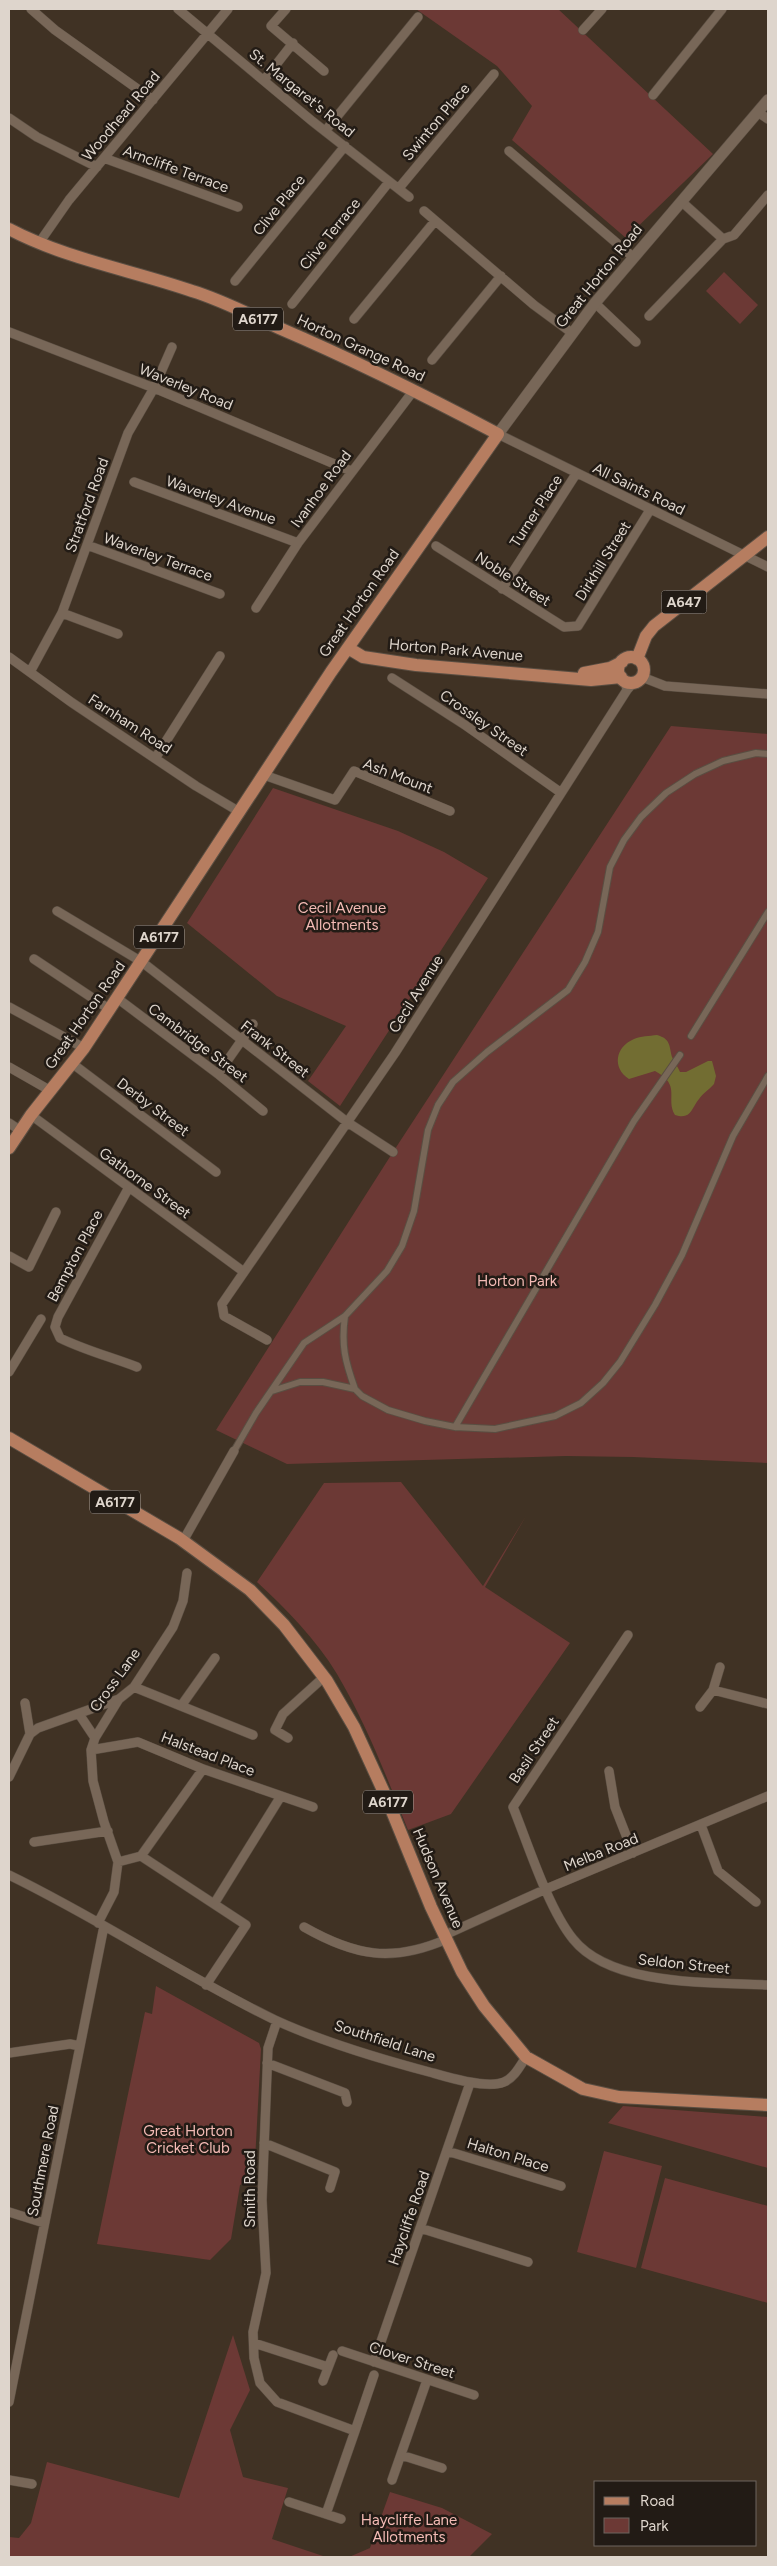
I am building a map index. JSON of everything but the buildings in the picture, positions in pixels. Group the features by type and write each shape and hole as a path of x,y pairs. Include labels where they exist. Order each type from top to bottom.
{"main road":[{"name":"Horton Grange Road","path":"9,230 97,264 193,291 334,352 414,390 498,434"},
{"name":"Great Horton Road","path":"9,1148 31,1116 84,1048 142,962 238,811 348,648 498,434"},
{"name":"A647","path":"637,658 643,642 654,626 743,554 768,537"},
{"path":"362,628 359,639 363,656"},
{"name":"Horton Park Avenue","path":"348,648 363,656 416,665 591,680 630,681"},
{"name":"Horton Park Avenue","path":"564,677 604,669 629,658 637,658"},
{"path":"622,662 619,669 630,681 644,668 637,658"},
{"name":"A6177","path":"9,1438 183,1541"},
{"name":"Hudson Avenue","path":"183,1541 250,1590 284,1624 324,1677 354,1727 462,1972 484,2006 526,2057"},
{"name":"A6177","path":"526,2057 582,2090 620,2097 768,2105"}],"street":[{"path":"31,9 55,30 153,100"},
{"name":"St. Margaret's Road","path":"178,9 409,197"},
{"name":"Woodhead Road","path":"39,243 69,200 228,9"},
{"path":"286,9 271,26 324,71"},
{"path":"583,30 602,9"},
{"path":"653,94 722,9"},
{"path":"326,130 418,17"},
{"path":"264,80 293,43"},
{"name":"Swinton Place","path":"399,188 494,74"},
{"name":"Great Horton Road","path":"498,434 572,333 633,257 682,202 764,116 768,100"},
{"path":"9,118 37,137 96,167"},
{"name":"Clive Place","path":"235,281 345,146"},
{"path":"509,151 633,257"},
{"name":"Arncliffe Terrace","path":"104,158 238,207"},
{"name":"Clive Terrace","path":"292,304 389,182"},
{"path":"649,316 723,239 734,235 768,195"},
{"path":"682,202 723,239"},
{"path":"424,211 572,333"},
{"path":"354,319 435,221"},
{"path":"432,360 501,276"},
{"path":"595,303 636,342"},
{"name":"Waverley Road","path":"9,332 154,388 351,470"},
{"name":"Stratford Road","path":"30,672 62,613 128,433 154,388 172,348"},
{"name":"Ivanhoe Road","path":"256,608 298,543 351,470 414,390"},
{"name":"All Saints Road","path":"498,434 768,567"},
{"name":"Turner Place","path":"502,589 576,474"},
{"name":"Waverley Avenue","path":"134,482 298,543"},
{"name":"Dirkhill Street","path":"578,626 650,510"},
{"name":"Waverley Terrace","path":"87,545 220,594"},
{"name":"Noble Street","path":"436,546 564,627 578,626"},
{"path":"62,613 118,634"},
{"path":"156,757 220,656"},
{"name":"Farnham Road","path":"9,657 196,786 238,811"},
{"name":"Crossley Street","path":"392,678 560,792"},
{"name":"Horton Park Avenue","path":"630,681 664,686 768,694"},
{"name":"Cecil Avenue","path":"267,1340 224,1316 221,1308 395,1054 630,681"},
{"path":"183,1541 256,1413 304,1343 345,1316 387,1271 402,1246 414,1211 428,1130 438,1105 453,1082 568,990 585,962 598,932 610,867 624,840 641,817 666,793 695,774 723,761 756,753 768,754"},
{"name":"Ash Mount","path":"264,775 335,800 354,771 450,811"},
{"name":"Frank Street","path":"57,911 142,962 348,1122 393,1152"},
{"path":"691,1036 768,912"},
{"name":"Cambridge Street","path":"34,959 113,1004 218,1074 263,1111"},
{"path":"9,1007 84,1048"},
{"path":"218,1074 253,1024"},
{"path":"455,1427 634,1121 680,1055"},
{"name":"Derby Street","path":"73,1064 216,1172"},
{"path":"9,1067 51,1091"},
{"path":"272,1391 300,1382 323,1382 354,1389 362,1396 388,1410 455,1427 494,1429 555,1416 581,1404 603,1384 630,1346 682,1255 733,1136 768,1076"},
{"name":"Gathorne Street","path":"31,1116 244,1272"},
{"path":"9,1123 21,1130"},
{"name":"Bempton Place","path":"128,1188 58,1317 55,1327 60,1338 80,1348 100,1353 137,1367"},
{"path":"9,1256 29,1267 56,1212"},
{"path":"345,1316 342,1341 344,1358 354,1389"},
{"path":"9,1372 41,1320"},
{"name":"Cross Lane","path":"101,1925 114,1892 118,1862 93,1781 92,1750 95,1738 119,1699 134,1687 173,1626 183,1601 187,1573"},
{"name":"Basil Street","path":"546,1889 513,1807 628,1635"},
{"path":"181,1706 215,1658"},
{"path":"700,1707 713,1690 720,1667"},
{"path":"288,1738 275,1730 283,1714 324,1677"},
{"path":"134,1687 252,1735"},
{"path":"713,1690 768,1704"},
{"path":"9,1777 30,1734 38,1728 119,1699"},
{"path":"25,1703 30,1734"},
{"path":"79,1714 95,1738"},
{"name":"Halstead Place","path":"92,1750 138,1742 203,1769 313,1807"},
{"path":"118,1862 141,1856 203,1769"},
{"path":"609,1771 615,1807 633,1853"},
{"path":"214,1904 281,1796"},
{"name":"Melba Road","path":"304,1927 352,1950 379,1954 404,1953 446,1937 546,1889 768,1796"},
{"path":"701,1825 718,1871 756,1902"},
{"path":"34,1842 108,1831"},
{"path":"141,1856 246,1925 206,1985"},
{"name":"Southfield Lane","path":"9,1875 156,1954 206,1985 277,2021 380,2059 470,2083 503,2082 517,2071 526,2057"},
{"name":"Seldon Street","path":"546,1889 573,1939 592,1957 626,1972 667,1979 768,1985"},
{"name":"Southmere Road","path":"9,2402 10,2386 80,2046 101,1925"},
{"name":"Smith Road","path":"277,2021 268,2048 262,2200 266,2273 254,2332 254,2358 260,2383 277,2402 355,2431"},
{"path":"9,2053 70,2044 80,2046"},
{"path":"267,2064 345,2093 347,2102"},
{"name":"Haycliffe Road","path":"374,2362 470,2083"},
{"path":"264,2143 335,2172 330,2188"},
{"name":"Halton Place","path":"447,2151 561,2186"},
{"path":"9,2212 44,2223"},
{"path":"420,2228 528,2262"},
{"path":"254,2343 328,2368 323,2381"},
{"name":"Clover Street","path":"328,2368 337,2353 374,2362 474,2395"},
{"path":"326,2514 374,2375"},
{"path":"392,2480 427,2380"},
{"path":"401,2455 442,2468"},
{"path":"9,2480 32,2484"},
{"path":"289,2502 341,2519"}],"green space":[{"path":"416,9 558,9 713,154 626,238 512,140 532,106 497,66"},
{"path":"724,272 758,305 740,324 706,291"},
{"name":"Horton Park","path":"671,726 768,734 768,1463 566,1456 287,1464 216,1430 393,1152"},
{"name":"Cecil Avenue Allotments","path":"273,788 398,831 444,852 488,878 340,1106 308,1081 346,1026 277,996 187,923"},
{"path":"401,1482 483,1586 526,1516 485,1587 570,1643 451,1814 408,1830 367,1731 337,1674 300,1625 257,1582 324,1483"},
{"name":"Great Horton Cricket Club","path":"156,1986 259,2043 261,2049 254,2179 240,2185 231,2239 210,2260 97,2244 145,2012 152,2014"},
{"path":"623,2106 768,2117 768,2168 608,2123"},
{"path":"604,2151 662,2166 636,2268 577,2252"},
{"path":"665,2178 768,2206 768,2303 641,2268"},
{"path":"233,2335 250,2390 230,2430 243,2477 288,2488 272,2539 326,2557 9,2557 9,2537 19,2538 31,2523 47,2462 179,2498"},
{"name":"Haycliffe Lane Allotments","path":"390,2492 442,2508 492,2534 469,2557 349,2557 370,2548"}],"shaded area":[{"path":"657,1035 667,1041 672,1057 680,1072 686,1072 708,1061 712,1061 716,1076 714,1084 701,1097 688,1115 675,1115 671,1103 671,1087 663,1076 655,1071 629,1079 618,1064 620,1052 628,1043 639,1037"}]}
